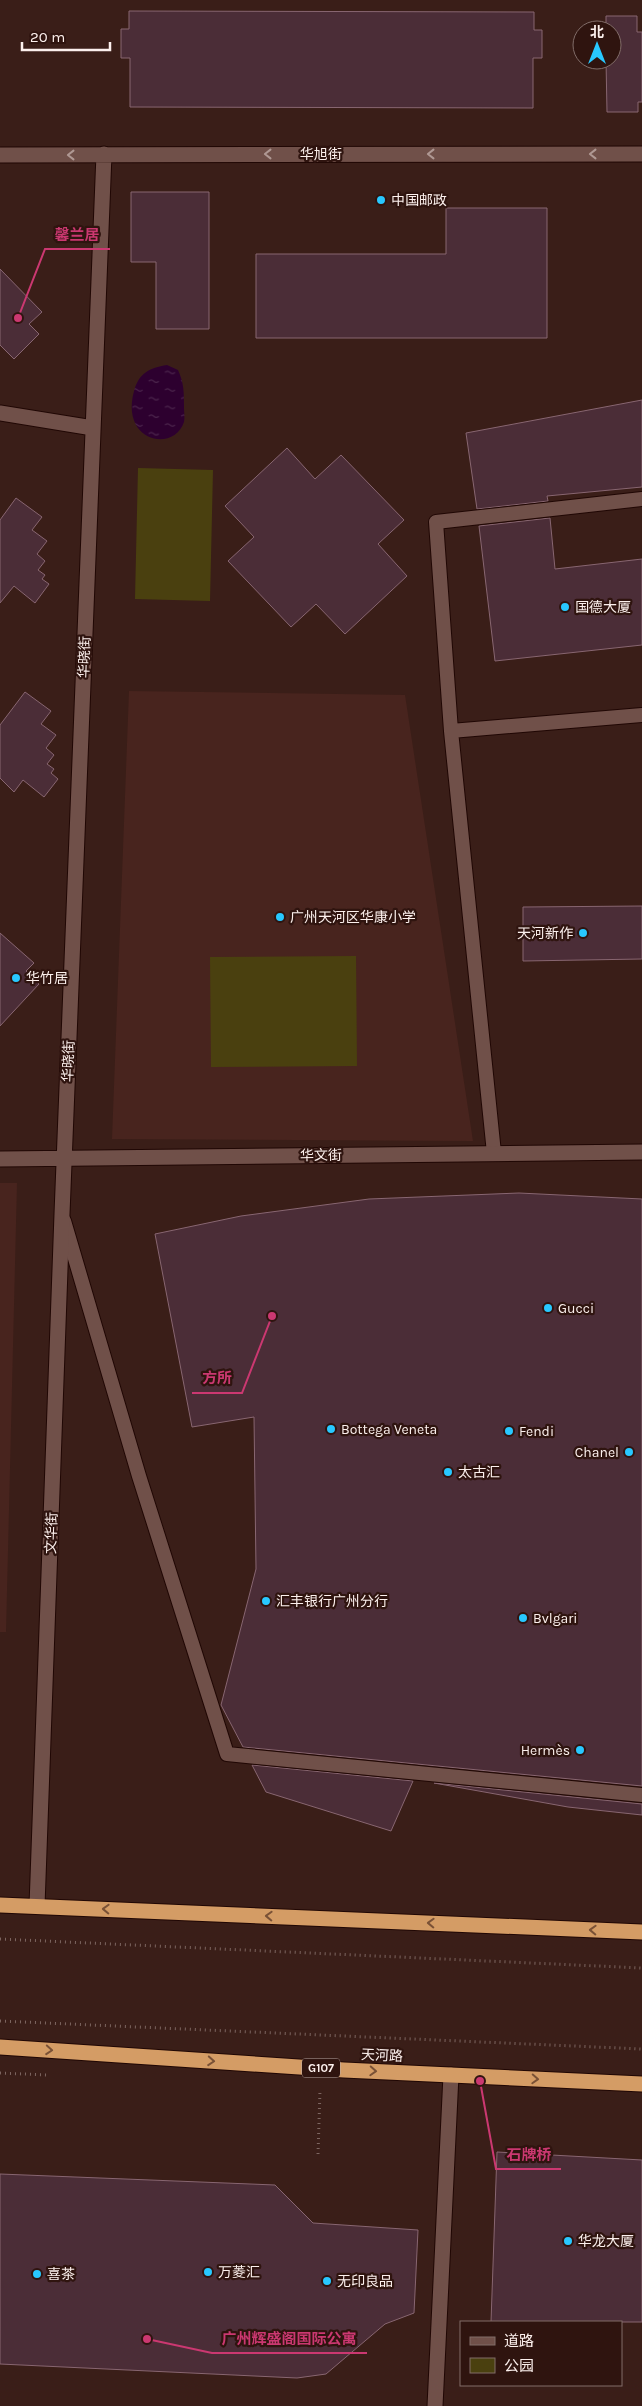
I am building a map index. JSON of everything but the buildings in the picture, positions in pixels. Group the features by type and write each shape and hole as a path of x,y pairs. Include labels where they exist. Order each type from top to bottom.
{"highway":[{"path":"0,1905 642,1932"},
{"name":"天河路","path":"0,2047 451,2075 642,2084"}],"street":[{"name":"华晓街","path":"64,1159 104,154"},
{"name":"华旭街","path":"0,155 642,154"},
{"path":"0,413 93,428"},
{"name":"华文街","path":"0,1159 642,1152"},
{"name":"文华街","path":"37,1906 64,1159"},
{"path":"435,2406 451,2075"}],"lane":[{"path":"494,1153 451,731 436,522 642,499"},
{"path":"451,731 642,715"},
{"path":"62,1214 139,1476 227,1754 642,1795"}],"path":[{"path":"0,1939 642,1968"},
{"path":"0,2021 642,2048"},
{"path":"318,2154 320,2089"}],"shaded area":[{"name":"广州天河区华康小学","path":"129,691 405,695 473,1141 112,1139"},
{"path":"0,1183 17,1183 6,1632 0,1632"}],"green space":[{"path":"138,468 213,470 210,601 135,599"},
{"path":"356,956 357,1066 211,1067 210,957"}],"water":[{"path":"167,365 178,370 181,379 184,392 184,422 178,432 170,437 160,439 150,437 141,431 134,422 132,408 134,391 142,376 150,370"}],"place":[{"name":"中国邮政","path":"381,200"},
{"name":"馨兰居","path":"18,318"},
{"name":"国德大厦","path":"565,607"},
{"name":"广州天河区华康小学","path":"280,917"},
{"name":"天河新作","path":"583,933"},
{"name":"华竹居","path":"16,978"},
{"name":"Gucci","path":"548,1308"},
{"name":"方所","path":"272,1316"},
{"name":"Bottega Veneta","path":"331,1429"},
{"name":"Fendi","path":"509,1431"},
{"name":"Chanel","path":"629,1452"},
{"name":"太古汇","path":"448,1472"},
{"name":"汇丰银行广州分行","path":"266,1601"},
{"name":"Bvlgari","path":"523,1618"},
{"name":"Hermès","path":"580,1750"},
{"name":"石牌桥","path":"480,2081"},
{"name":"华龙大厦","path":"568,2241"},
{"name":"万菱汇","path":"208,2272"},
{"name":"喜茶","path":"37,2274"},
{"name":"无印良品","path":"327,2281"},
{"name":"广州辉盛阁国际公寓","path":"147,2339"}]}
